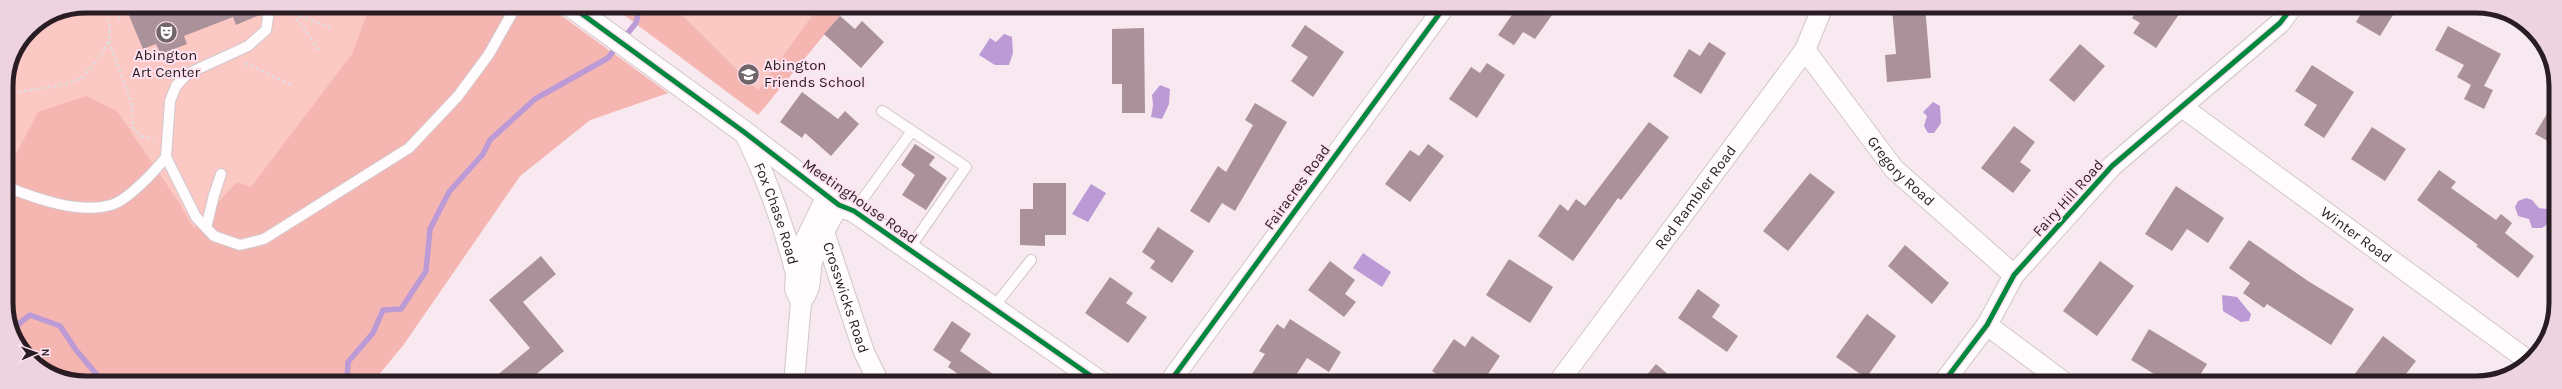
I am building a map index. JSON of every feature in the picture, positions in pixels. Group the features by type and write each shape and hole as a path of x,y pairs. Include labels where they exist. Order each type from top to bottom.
{"street":[{"name":"Meetinghouse Road","path":"581,13 840,204 909,249 1091,376"},
{"name":"Fairacres Road","path":"1173,376 1440,13"},
{"name":"Red Rambler Road","path":"1563,376 1804,50 1820,13"},
{"name":"Fairy Hill Road","path":"1948,376 1987,325 2014,275 2112,166 2280,23 2288,13"},
{"name":"Gregory Road","path":"1804,50 1894,169 2014,275"},
{"name":"Winter Road","path":"2182,107 2524,358"},
{"name":"Fox Chase Road","path":"744,132 766,178 784,225 796,274"},
{"name":"Fox Chase Road","path":"801,302 810,289 813,261 824,232 840,204"},
{"name":"Fox Chase Road","path":"795,376 801,302 796,289 796,274 802,247 840,204"},
{"name":"Crosswicks Road","path":"824,232 864,352 876,376"},
{"path":"1987,325 2056,376"}],"lane":[{"path":"13,189 77,207 112,205 149,179 166,157 170,101 176,86 187,74 248,46 266,30 269,13"},
{"path":"166,157 196,217 214,236 240,245 264,239 409,148 458,96 489,54 512,13"},
{"path":"882,111 966,167 909,249"},
{"path":"840,204 912,131"},
{"path":"206,228 214,194 221,174"},
{"path":"993,308 1031,260"}],"path":[{"path":"105,13 110,27 109,41 132,104 133,127 140,136 168,141"},
{"path":"117,13 120,20"},
{"path":"294,13 320,50"},
{"path":"295,13 332,28"},
{"path":"13,93 63,85 82,78 109,41"},
{"path":"228,55 293,86"}],"shaded area":[{"name":"Abington Art Center","path":"86,13 558,13 668,93 590,120 520,176 404,344 378,376 86,376 71,375 53,369 45,364 34,355 23,340 15,322 13,308 13,81 14,71 20,53 25,45 34,34 53,20 71,14"},
{"name":"Abington Art Center","path":"367,13 558,13 668,93 590,120 520,176 404,344 378,376 86,376 71,375 53,369 34,355 23,340 14,318 13,168 16,154 38,112 86,96 117,111 178,201 194,228 237,182 251,187 352,54"},
{"path":"621,13 680,13 758,90 814,13 842,13 758,115"},
{"path":"680,13 814,13 758,90"},
{"path":"1004,34 1012,37 1013,53 1009,65 995,65 979,55 990,38 996,42"},
{"path":"1160,85 1170,89 1169,104 1162,119 1151,117 1153,105 1152,95"},
{"path":"1933,102 1940,106 1941,123 1934,133 1928,133 1924,126 1927,116 1923,112"},
{"path":"1091,184 1106,193 1088,222 1072,214"},
{"path":"2526,198 2532,200 2539,208 2547,209 2549,223 2542,228 2532,228 2529,219 2518,216 2515,207 2518,201"},
{"path":"1363,253 1391,272 1382,287 1353,268"},
{"path":"2222,295 2237,297 2251,314 2249,321 2241,322 2223,311"}],"building":[{"name":"Abington Art Center","path":"128,13 262,13 236,25 233,17 184,36 187,44 161,54 156,44 143,49"},
{"path":"1513,13 1549,13 1552,15 1535,39 1523,32 1514,45 1498,35"},
{"path":"1892,13 1926,13 1931,78 1887,82 1885,55 1896,54"},
{"path":"2136,13 2180,13 2156,48 2133,33 2140,23 2132,18"},
{"path":"2361,13 2394,13 2380,36 2356,22"},
{"path":"840,16 855,29 862,21 884,42 861,68 824,34"},
{"path":"1305,25 1344,52 1313,97 1291,81 1308,57 1291,46"},
{"path":"2448,26 2501,54 2484,86 2493,90 2484,109 2464,99 2471,85 2457,77 2464,65 2435,50"},
{"path":"1144,28 1145,113 1122,113 1122,84 1112,84 1112,29"},
{"path":"1709,42 1726,53 1701,94 1673,76 1689,49 1700,56"},
{"path":"2080,44 2105,66 2074,102 2049,80"},
{"path":"1487,63 1505,75 1477,118 1449,99 1471,67 1480,73"},
{"path":"2312,65 2354,92 2324,138 2304,125 2317,105 2295,91"},
{"path":"802,92 838,119 845,111 859,124 831,156 805,133 802,138 780,122"},
{"path":"1255,103 1287,122 1235,211 1222,203 1209,223 1190,211 1218,166 1226,172 1253,125 1245,120"},
{"path":"2549,110 2549,142 2535,134"},
{"path":"1649,122 1669,137 1621,200 1618,198 1573,261 1538,236 1560,204 1568,211 1576,199 1585,206"},
{"path":"2014,126 2035,142 2020,162 2031,170 2013,193 1981,168"},
{"path":"2372,127 2406,149 2385,181 2351,159"},
{"path":"915,144 935,157 929,165 947,178 926,210 902,195 915,175 901,165"},
{"path":"1428,144 1444,156 1410,202 1385,184 1410,150 1419,156"},
{"path":"2439,170 2456,182 2451,188 2496,220 2501,214 2512,223 2505,233 2534,256 2518,278 2476,246 2478,245 2417,200"},
{"path":"1810,173 1835,192 1788,251 1763,231"},
{"path":"1033,183 1066,183 1066,235 1045,235 1045,246 1020,245 1020,209 1033,209"},
{"path":"2176,186 2224,218 2208,243 2187,229 2172,251 2145,234"},
{"path":"1158,227 1194,251 1172,283 1150,268 1155,261 1142,252"},
{"path":"2249,240 2308,281 2354,309 2331,345 2267,304 2264,308 2243,293 2250,283 2229,268"},
{"path":"1905,245 1949,283 1932,304 1888,266"},
{"path":"541,256 556,274 523,302 564,351 534,376 496,376 530,348 489,300"},
{"path":"1509,259 1553,287 1530,323 1486,295"},
{"path":"1330,261 1355,280 1345,294 1356,302 1344,317 1308,290"},
{"path":"2100,261 2134,286 2097,336 2063,311"},
{"path":"1110,277 1133,293 1126,303 1147,317 1128,343 1085,313"},
{"path":"1698,289 1720,305 1712,317 1738,336 1727,352 1678,318"},
{"path":"1867,314 1896,336 1867,376 1863,376 1836,357"},
{"path":"1290,319 1341,352 1329,372 1307,358 1295,376 1251,376 1265,354 1259,351 1277,324 1284,329"},
{"path":"952,321 971,334 960,351 996,376 961,376 948,367 951,362 933,350"},
{"path":"2149,329 2207,364 2199,376 2157,376 2131,360"},
{"path":"1472,336 1500,356 1487,376 1439,376 1432,371 1454,339 1465,347"},
{"path":"2383,336 2416,361 2404,376 2353,376"},
{"path":"1656,364 1670,376 1646,376"}],"waterway":[{"path":"623,39 636,23 638,13"},
{"path":"347,376 348,362 373,333 383,310 401,309 426,271 430,229 449,192 483,154 490,140 535,99 608,58 618,45"},
{"path":"17,325 30,315 60,326 76,350 98,376"}],"cycle path":[{"path":"581,13 744,132 839,205 854,211 1091,376"},
{"path":"1174,376 1440,13"},
{"path":"1948,376 1987,325 2014,275 2112,166 2280,23 2288,13"}],"place":[{"name":"Abington Art Center","path":"166,32"},
{"name":"Abington Friends School","path":"748,74"}]}
